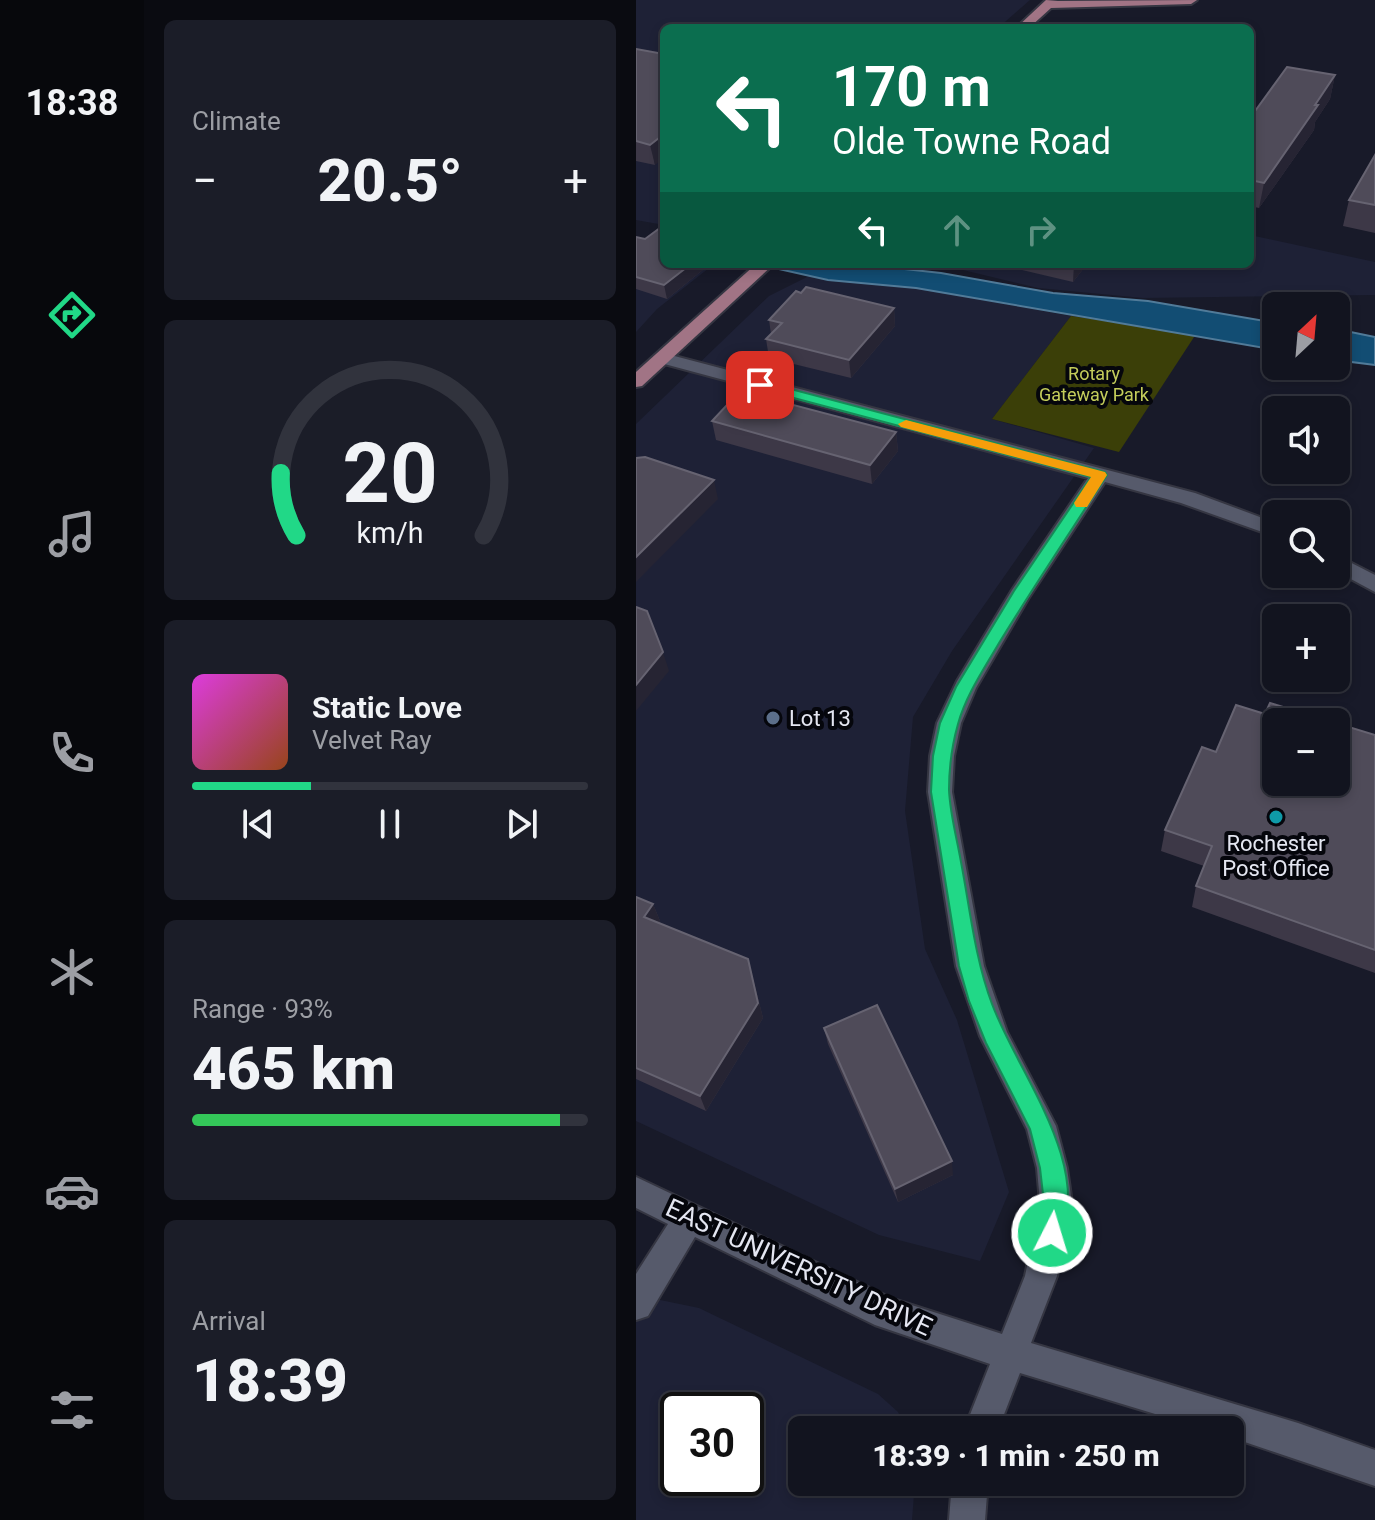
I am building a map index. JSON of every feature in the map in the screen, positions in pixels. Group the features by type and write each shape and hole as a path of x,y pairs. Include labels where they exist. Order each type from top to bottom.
{"main road":[{"path":"1026,24 1050,3 1191,0"},
{"path":"636,382 760,270"}],"street":[{"path":"663,358 1223,509 1262,524"},
{"path":"987,1416 1048,1253 1056,1203 1052,1168 1041,1126 994,1036 970,966 940,792 942,756 949,723 965,687 1020,595 1100,475"},
{"path":"1350,570 1375,585"},
{"name":"EAST UNIVERSITY DRIVE","path":"636,1192 887,1313 1284,1436 1375,1468"},
{"path":"636,1304 689,1218"},
{"path":"967,1520 969,1496"}],"shaded area":[{"path":"636,0 1030,0 1003,24 660,24 660,224 636,220"},
{"path":"1254,236 1375,262 1375,295 1262,292 1262,296 1143,298 1038,288 955,268 1254,268"},
{"path":"636,240 660,261 660,268 709,268 657,309 636,332"},
{"path":"809,276 916,288 1071,316 992,419 1094,448 952,651 913,717 905,811 925,949 957,1020 1009,1192 980,1261 879,1235 636,1121 636,424 769,296"},
{"path":"636,1295 699,1308 878,1394 900,1416 788,1416 788,1496 914,1496 912,1520 636,1520"}],"green space":[{"name":"Rotary Gateway Park","path":"1071,316 1196,334 1119,452 992,419"}],"water":[{"path":"774,268 895,268 1053,293 1148,301 1262,321 1262,348 916,288 828,280"},
{"path":"1350,332 1375,337 1375,365 1350,362"}],"building":[{"path":"636,49 660,53 660,137 650,145 636,141"},
{"path":"1287,67 1335,75 1264,183 1254,181 1254,112"},
{"path":"1375,155 1375,205 1349,200"},
{"path":"660,228 660,268 686,268 664,285 636,277 636,237 645,239"},
{"path":"806,287 894,308 849,360 766,339 782,323 769,320 796,291 801,293"},
{"path":"740,391 896,432 870,465 712,421"},
{"path":"645,457 714,480 636,557 636,458"},
{"path":"636,607 647,611 663,652 636,685"},
{"name":"Rochester Post Office","path":"1270,703 1286,708 1268,708"},
{"name":"Rochester Post Office","path":"1236,705 1262,713 1262,796 1350,796 1350,727 1375,735 1375,950 1196,886 1212,846 1165,830 1202,747 1216,752"},
{"path":"636,897 653,904 644,917 748,959 758,1003 700,1096 636,1068"},
{"path":"877,1005 952,1161 895,1189 824,1028"}],"slow traffic":[{"path":"906,424 1100,475 1081,503"}],"place":[{"name":"Lot 13","path":"773,718"},
{"name":"Rochester Post Office","path":"1276,817"}],"route":[{"path":"760,385 1100,475 985,651 949,723 942,756 940,792 970,966 994,1036 1041,1126 1052,1168 1056,1203 1052,1233"}]}
